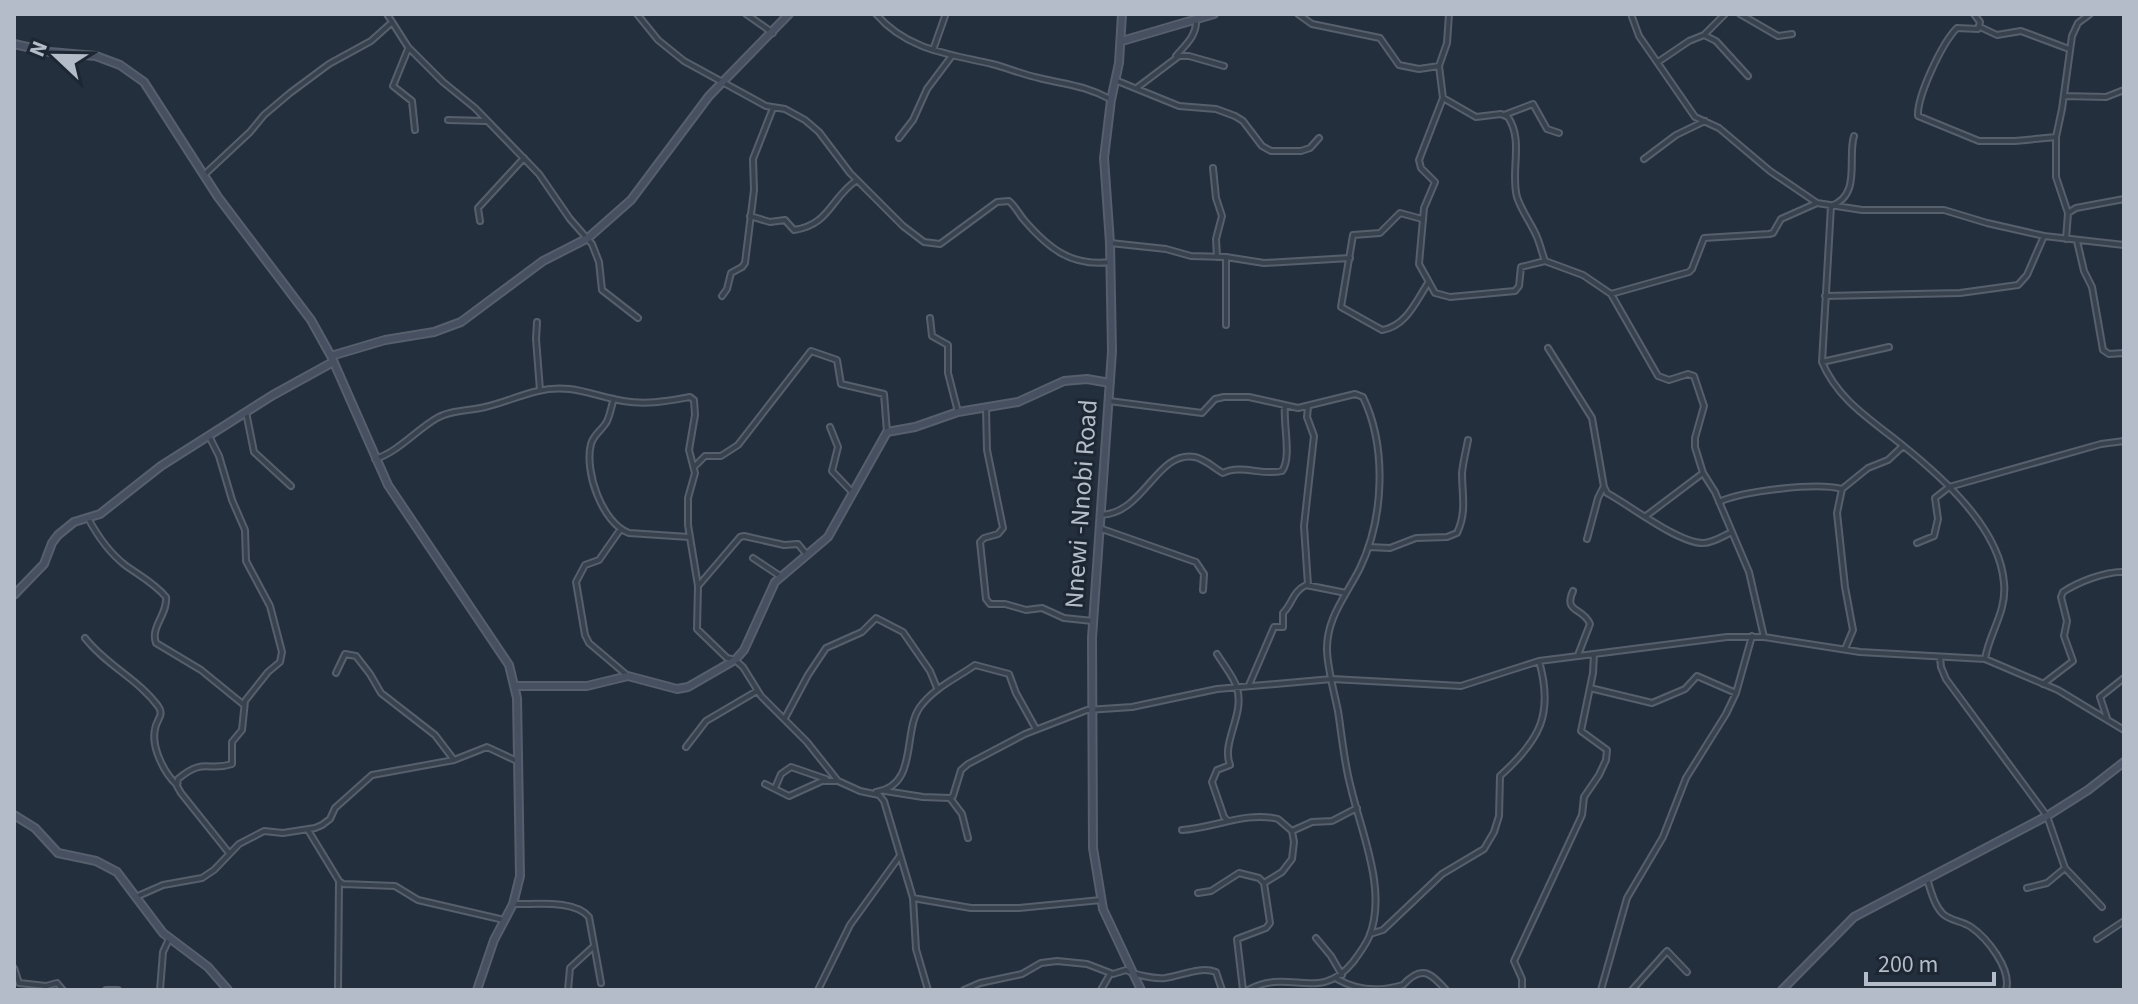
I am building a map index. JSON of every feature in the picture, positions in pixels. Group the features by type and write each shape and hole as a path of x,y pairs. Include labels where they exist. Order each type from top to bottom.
{"main road":[{"path":"14,595 44,564 58,535 74,522 100,514 161,466 246,412 332,359 385,340 449,328 461,322 543,261 588,238 631,200 723,82 789,14"},
{"name":"Nnewi -Nnobi Road","path":"1122,14 1122,41 1104,158 1111,262 1110,383 1093,621 1093,848 1101,900 1141,990"},
{"path":"1122,41 1214,14"},
{"path":"14,44 50,52 96,56 134,73 156,99 204,175 311,320 332,359 374,459 401,506 504,655 515,686 520,876 513,904 488,955 477,990"},
{"path":"515,686 587,686 628,676 677,689 688,687 735,660 744,650 768,594 780,576 828,537 887,432 915,427 958,412 1029,398 1064,381 1087,379 1110,383"},
{"path":"1782,990 1854,917 2047,816 2124,762"},
{"path":"14,815 35,828 58,853 109,865 138,896 169,939 208,967 228,990"}],"street":[{"path":"387,14 408,47 524,158 588,238 599,262 599,285 602,290 638,318"},
{"path":"637,14 671,52 773,108 794,113 819,132 857,179 903,226 928,244 940,244 997,202 1009,201 1039,237 1065,256 1086,264 1111,262"},
{"path":"746,14 773,33"},
{"path":"876,14 889,29 951,57 1084,86 1111,100"},
{"path":"1298,14 1312,24 1380,38 1399,65 1419,69 1439,66"},
{"path":"1449,14 1447,43 1439,66 1443,98 1419,160 1421,168 1435,182 1423,220 1419,268 1435,293 1444,297 1515,291 1519,286 1521,267 1545,261 1583,275 1611,294 1658,376 1669,380 1688,374 1694,376 1704,406 1695,438 1703,473 1749,572 1764,637"},
{"path":"1631,14 1639,36 1687,109 1695,117 1719,128 1770,171 1817,203 1862,210 1944,210 2044,236 2124,245"},
{"path":"1658,62 1689,41 1704,35 1725,14"},
{"path":"1740,14 1778,36 1792,34"},
{"path":"1974,14 1980,27 1997,35 2021,31 2069,49"},
{"path":"2066,239 2068,213 2056,177 2056,137 2069,49 2075,28 2090,14"},
{"path":"933,50 945,16"},
{"path":"1138,87 1175,58 1189,42 1196,20"},
{"path":"204,175 290,93 329,64 371,41 391,24"},
{"path":"1980,27 1962,27 1952,33 1937,59 1920,102 1918,116 1979,141 2056,137"},
{"path":"1704,35 1716,41 1748,76"},
{"path":"408,47 393,86 412,101 415,130"},
{"path":"1175,58 1189,56 1224,66"},
{"path":"899,138 913,120 927,89 951,57"},
{"path":"1115,80 1179,106 1216,109 1235,116 1243,121 1262,146 1271,151 1301,151 1310,148 1319,138"},
{"path":"2064,96 2106,97 2124,90"},
{"path":"1443,98 1476,117 1504,115 1533,104 1547,129 1559,133"},
{"path":"722,296 731,273 745,263 755,179 754,155 773,108"},
{"path":"1504,115 1512,121 1515,136 1517,157 1514,183 1517,197 1545,261"},
{"path":"448,120 487,121"},
{"path":"1644,159 1676,135 1705,121"},
{"path":"1831,206 1842,200 1852,180 1849,154 1854,136"},
{"path":"480,221 478,208 524,158"},
{"path":"1213,168 1216,198 1222,216 1216,239 1217,257"},
{"path":"750,216 770,222 785,220 794,230 804,228 827,214 857,179"},
{"path":"2068,213 2076,208 2124,199"},
{"path":"1611,294 1689,272 1704,238 1773,233 1781,219 1817,203"},
{"path":"1831,206 1822,362 1832,383 1848,402 1949,487 1981,524 2001,560 2005,585 2003,604 2000,621 1985,659"},
{"path":"1423,220 1400,213 1380,233 1353,235 1341,307 1382,330 1395,328 1428,283"},
{"path":"1825,296 1960,293 2018,285 2027,275 2044,236"},
{"path":"2077,241 2084,271 2092,287 2103,350 2109,354 2124,353"},
{"path":"1110,243 1166,249 1191,256 1264,263 1350,258"},
{"path":"1226,257 1226,325"},
{"path":"930,318 930,333 948,345 948,373 958,412"},
{"path":"537,322 540,390"},
{"path":"1822,362 1889,347"},
{"path":"1548,348 1592,418 1607,493 1663,528 1699,543 1708,543 1732,532"},
{"path":"694,467 705,456 721,456 738,445 811,351 837,360 841,384 884,394 887,432"},
{"path":"374,459 385,456 406,438 444,415 483,408 540,390 584,390 614,399 663,403 690,397 696,405 689,450 694,478 688,498 689,537 698,586 697,629 727,658 743,667 757,691 785,718 838,781"},
{"path":"1109,401 1198,413 1205,411 1215,399 1224,397 1249,397 1285,406 1308,407 1355,394 1366,402 1377,443 1379,508 1369,547 1329,627 1327,649 1346,765 1371,853 1374,880 1370,934 1362,949 1337,979 1323,985 1278,981 1246,990 1237,939 1266,928 1270,923 1264,883 1259,878 1239,873 1211,891 1198,893"},
{"path":"614,399 606,424 592,441 590,461 596,494 621,530 641,535 689,537"},
{"path":"1100,515 1121,512 1166,465 1178,459 1194,457 1223,473 1230,469 1266,473 1282,471 1288,458 1285,406"},
{"path":"1308,407 1307,417 1314,436 1304,526 1308,585"},
{"path":"986,408 987,450 1003,528 998,534 980,542 988,603 1026,610 1042,608 1064,618 1093,621"},
{"path":"246,412 254,452 291,486"},
{"path":"830,427 838,447 832,471 852,492"},
{"path":"177,785 178,779 194,768 232,764 232,742 242,730 244,705 268,672 280,662 282,652 270,606 246,561 245,530 209,436"},
{"path":"1369,547 1390,548 1416,538 1447,537 1457,533 1464,515 1462,470 1468,440"},
{"path":"1917,543 1934,536 1938,519 1935,498 1949,487 2101,444 2124,441"},
{"path":"1845,649 1853,630 1837,513 1842,489 1868,468 1888,460 1903,446"},
{"path":"1646,516 1703,473"},
{"path":"1587,539 1604,487"},
{"path":"1719,502 1762,492 1828,487 1842,489"},
{"path":"88,518 117,557 157,586 166,597 166,608 154,632 156,643 201,670 244,705"},
{"path":"1099,528 1196,562 1204,574 1203,590"},
{"path":"621,530 599,560 585,565 576,582 589,643 628,676"},
{"path":"698,586 740,537 784,545 798,544 807,555"},
{"path":"753,558 780,576"},
{"path":"2043,684 2073,661 2064,636 2067,621 2061,597 2063,592 2099,577 2124,572"},
{"path":"1248,686 1274,627 1283,627 1283,613 1290,607 1293,596 1308,585 1346,593"},
{"path":"1573,591 1568,601 1570,605 1590,624 1578,655"},
{"path":"785,718 826,648 853,637 876,618 903,632 930,671 937,688"},
{"path":"1601,990 1627,898 1651,860 1686,778 1720,726 1736,693 1752,636"},
{"path":"950,798 963,767 1036,729 1091,710 1132,707 1237,687 1332,679 1454,687 1539,661 1696,639 1752,636 1845,649 1985,659 2078,700 2124,730"},
{"path":"85,638 98,655 131,678 159,706 161,715 154,731 168,776 229,853"},
{"path":"336,673 345,654 356,656 381,693 435,735 454,760"},
{"path":"1217,654 1237,687 1237,723 1228,748 1230,765 1217,770 1212,782 1228,821"},
{"path":"1522,990 1522,979 1514,961 1577,827 1584,797 1606,760 1607,750 1582,733 1594,654"},
{"path":"1940,658 1946,679 2047,816 2065,868 2102,907"},
{"path":"1370,934 1383,930 1442,874 1489,843 1499,816 1500,776 1523,753 1545,714 1544,679 1539,661"},
{"path":"885,791 901,776 916,715 937,688 975,665 1009,674 1036,729"},
{"path":"1590,688 1652,703 1685,689 1697,676 1736,693"},
{"path":"2108,720 2100,697 2124,678"},
{"path":"686,747 706,721 757,691"},
{"path":"138,896 163,885 202,878 239,844 264,831 315,828 330,819 335,808 372,775 454,760 487,747 517,761"},
{"path":"775,788 781,774 791,767 860,791 950,798"},
{"path":"765,784 789,796 810,785 830,780"},
{"path":"874,793 884,801 913,898 916,949 928,990"},
{"path":"950,798 962,814 968,838"},
{"path":"1292,831 1312,822 1332,821 1357,808"},
{"path":"1182,830 1203,829 1243,818 1273,817 1292,831 1292,859 1282,872 1264,883"},
{"path":"308,830 339,881 338,990"},
{"path":"818,990 850,925 899,857"},
{"path":"2027,888 2047,883 2065,868"},
{"path":"1926,877 1940,911 1980,934 1999,959 2008,984 2006,990"},
{"path":"339,881 355,886 395,886 418,900 504,920"},
{"path":"913,898 956,907 985,908 1042,907 1101,900"},
{"path":"513,904 568,907 585,912 589,917 601,983"},
{"path":"2097,939 2124,921"},
{"path":"1316,938 1342,975"},
{"path":"160,990 163,952 169,939"},
{"path":"568,990 572,965 594,946"},
{"path":"1632,990 1667,951 1687,972"},
{"path":"964,990 980,983 1022,974 1041,963 1057,961 1087,964 1110,974 1126,970 1133,974 1165,978 1211,970 1218,974 1222,990"},
{"path":"14,968 19,983 46,986 57,983 63,990"},
{"path":"1337,979 1353,987 1375,990 1403,985 1411,976 1423,972 1430,974 1446,990"},
{"path":"1101,990 1110,974"},
{"path":"106,990 118,990"}]}
